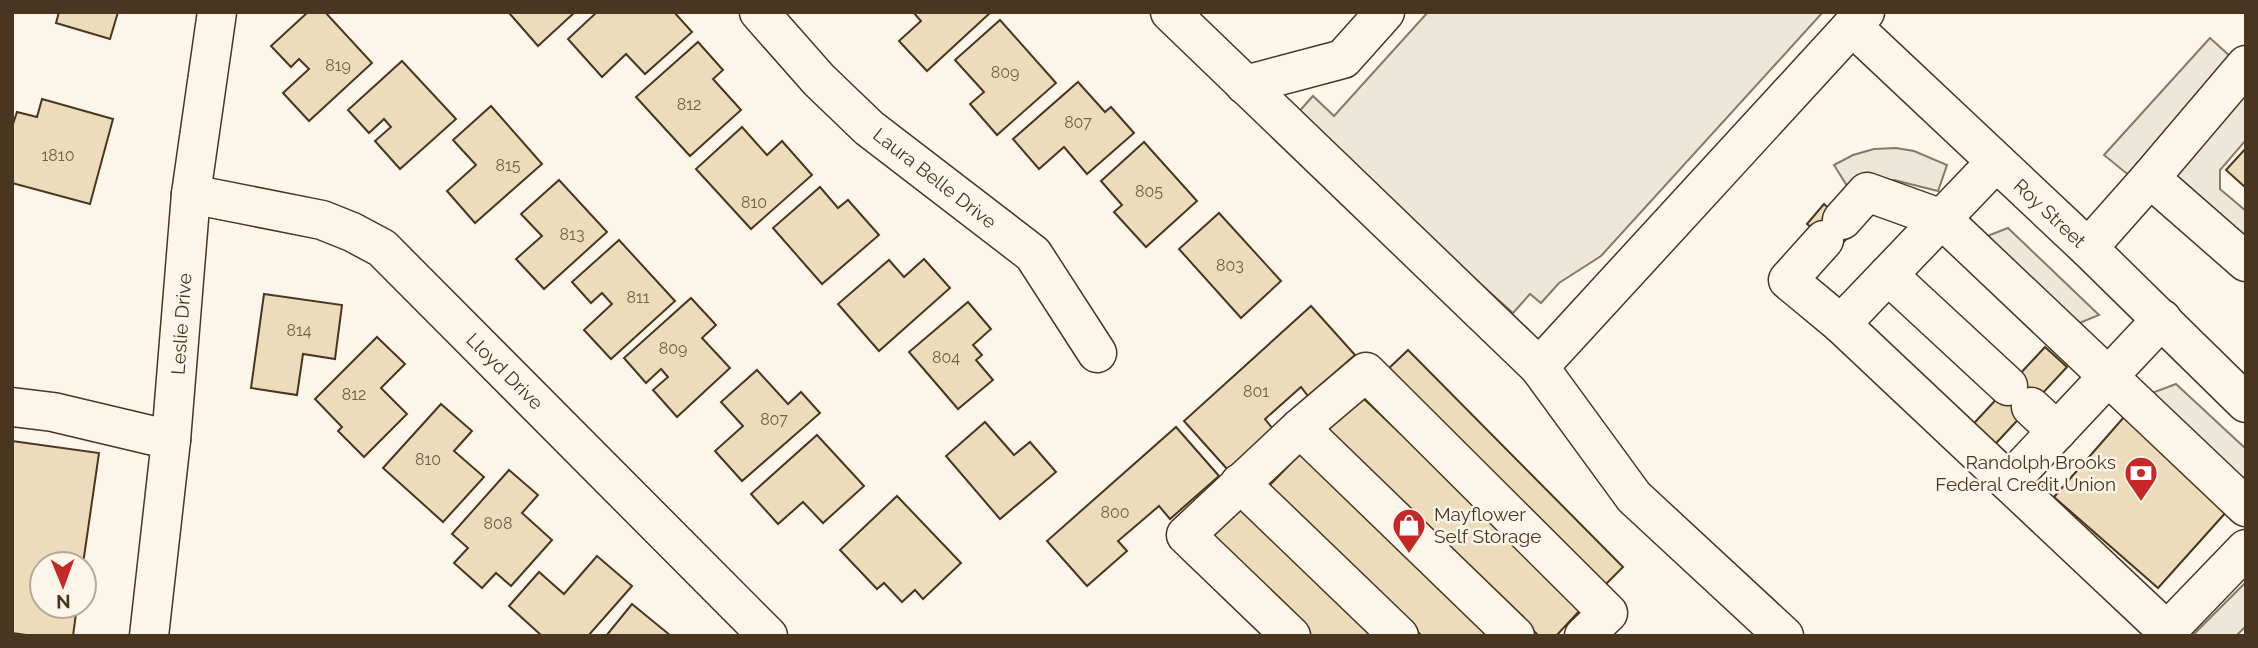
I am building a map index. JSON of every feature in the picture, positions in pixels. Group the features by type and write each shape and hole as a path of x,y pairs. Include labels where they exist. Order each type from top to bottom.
{"street":[{"name":"Leslie Drive","path":"149,636 172,440 191,194 217,12"},
{"name":"Laura Belle Drive","path":"759,12 819,80 869,128 1033,254 1097,353"},
{"path":"1170,12 1539,367 1634,496 1784,636"},
{"path":"1245,85 1343,59 1385,12"},
{"path":"1539,367 1859,19"},
{"name":"Roy Street","path":"1859,19 1996,162 2162,319 2246,403"},
{"path":"2088,248 2246,65"},
{"path":"1841,324 1996,162"},
{"path":"2150,178 2246,262"},
{"path":"2246,507 1942,219 1867,192 1788,280 1841,324 2167,631 2246,549"},
{"name":"Lloyd Drive","path":"191,194 322,220 382,248 768,636"},
{"path":"1888,275 2032,408"},
{"path":"2009,482 2032,408 2108,376 2162,319"},
{"path":"1291,636 1185,535 1300,428 1366,372 1608,613 1584,636"},
{"path":"12,407 53,412 172,440"},
{"path":"1300,428 1515,636"},
{"path":"1240,483 1399,636"}],"shaded area":[{"path":"1428,12 1823,12 1601,256 1559,283 1541,303 1530,294 1513,313 1294,117 1313,96 1334,116"},
{"path":"2210,38 2231,57 2246,62 2246,140 2220,170 2220,189 2246,211 2246,244 2202,203 2126,173 2104,155"},
{"path":"1874,149 1914,151 1947,165 1938,191 1894,180 1849,189 1834,165 1853,155"},
{"path":"2008,228 2099,315 2072,326 1982,238"},
{"path":"2176,384 2246,449 2246,484 2149,394"},
{"path":"2246,582 2246,626 2236,636 2192,636"}],"building":[{"path":"59,12 118,12 110,39 56,23"},
{"path":"308,12 325,12 372,63 309,121 283,93 309,69 299,59 291,67 271,46"},
{"path":"575,12 538,46 510,14"},
{"path":"597,12 674,12 692,32 645,74 626,54 602,77 568,39"},
{"path":"913,12 991,12 927,71 899,41 921,21"},
{"path":"1000,20 1056,83 997,135 970,104 984,92 955,60"},
{"path":"698,42 723,70 713,79 741,110 690,156 636,97"},
{"path":"402,61 456,119 400,169 375,141 391,127 384,119 369,133 348,110"},
{"path":"1078,82 1105,112 1111,107 1134,133 1087,174 1064,147 1039,169 1013,139"},
{"path":"42,99 113,119 90,204 12,183 12,127 17,112 37,117"},
{"path":"491,106 542,164 475,223 447,191 476,165 453,140"},
{"path":"742,127 767,155 782,141 812,175 751,229 696,169"},
{"path":"1144,142 1197,201 1146,247 1114,212 1122,205 1101,181"},
{"path":"2246,148 2246,188 2226,170"},
{"path":"559,180 607,232 544,289 516,259 542,236 521,214"},
{"path":"820,187 838,208 848,200 879,235 822,284 773,228"},
{"path":"1824,204 1854,231 1836,250 1807,224"},
{"path":"1219,213 1281,281 1241,318 1179,249"},
{"path":"619,240 675,301 611,359 584,330 612,304 602,293 591,303 572,282"},
{"path":"924,259 950,288 879,351 838,304 889,260 904,277"},
{"path":"264,294 342,305 335,359 303,354 297,395 251,388"},
{"path":"691,298 716,325 702,338 730,368 677,417 653,390 668,377 661,369 646,383 624,358"},
{"path":"968,302 991,329 973,345 982,355 976,360 993,380 958,409 909,352"},
{"path":"1311,306 1355,355 1308,396 1301,387 1265,419 1273,429 1228,470 1184,421"},
{"path":"377,337 405,364 381,388 407,414 364,457 338,431 342,427 315,399"},
{"path":"2045,347 2067,367 1986,454 1964,434"},
{"path":"1408,350 1623,567 1601,589 1385,372"},
{"path":"757,370 788,404 801,392 820,413 742,481 715,451 743,426 721,402"},
{"path":"1361,396 1583,607 1556,636 1539,636 1326,432"},
{"path":"441,404 472,431 454,451 484,477 443,522 383,468"},
{"name":"Randolph Brooks Federal Credit Union","path":"2124,417 2228,510 2158,588 2054,497"},
{"path":"985,422 1014,455 1030,442 1056,472 1000,519 946,456"},
{"path":"1176,427 1219,476 1170,519 1159,506 1118,541 1127,551 1087,586 1047,541"},
{"path":"817,435 864,486 823,523 803,502 778,524 751,494"},
{"path":"12,441 99,453 85,550 28,550 28,620 75,620 73,636 12,633"},
{"path":"1302,452 1496,636 1422,636 1267,488"},
{"path":"509,470 538,495 522,513 552,540 511,586 496,573 482,588 454,563 468,548 452,534"},
{"path":"897,496 961,563 923,599 915,590 902,602 884,583 877,589 840,550"},
{"path":"1242,502 1382,636 1309,636 1207,538"},
{"path":"597,556 632,586 588,636 542,636 509,606 539,572 564,594"},
{"path":"632,604 671,636 606,636"}],"place":[{"name":"Randolph Brooks Federal Credit Union","path":"2141,503"},
{"name":"Mayflower Self Storage","path":"1409,555"}]}
